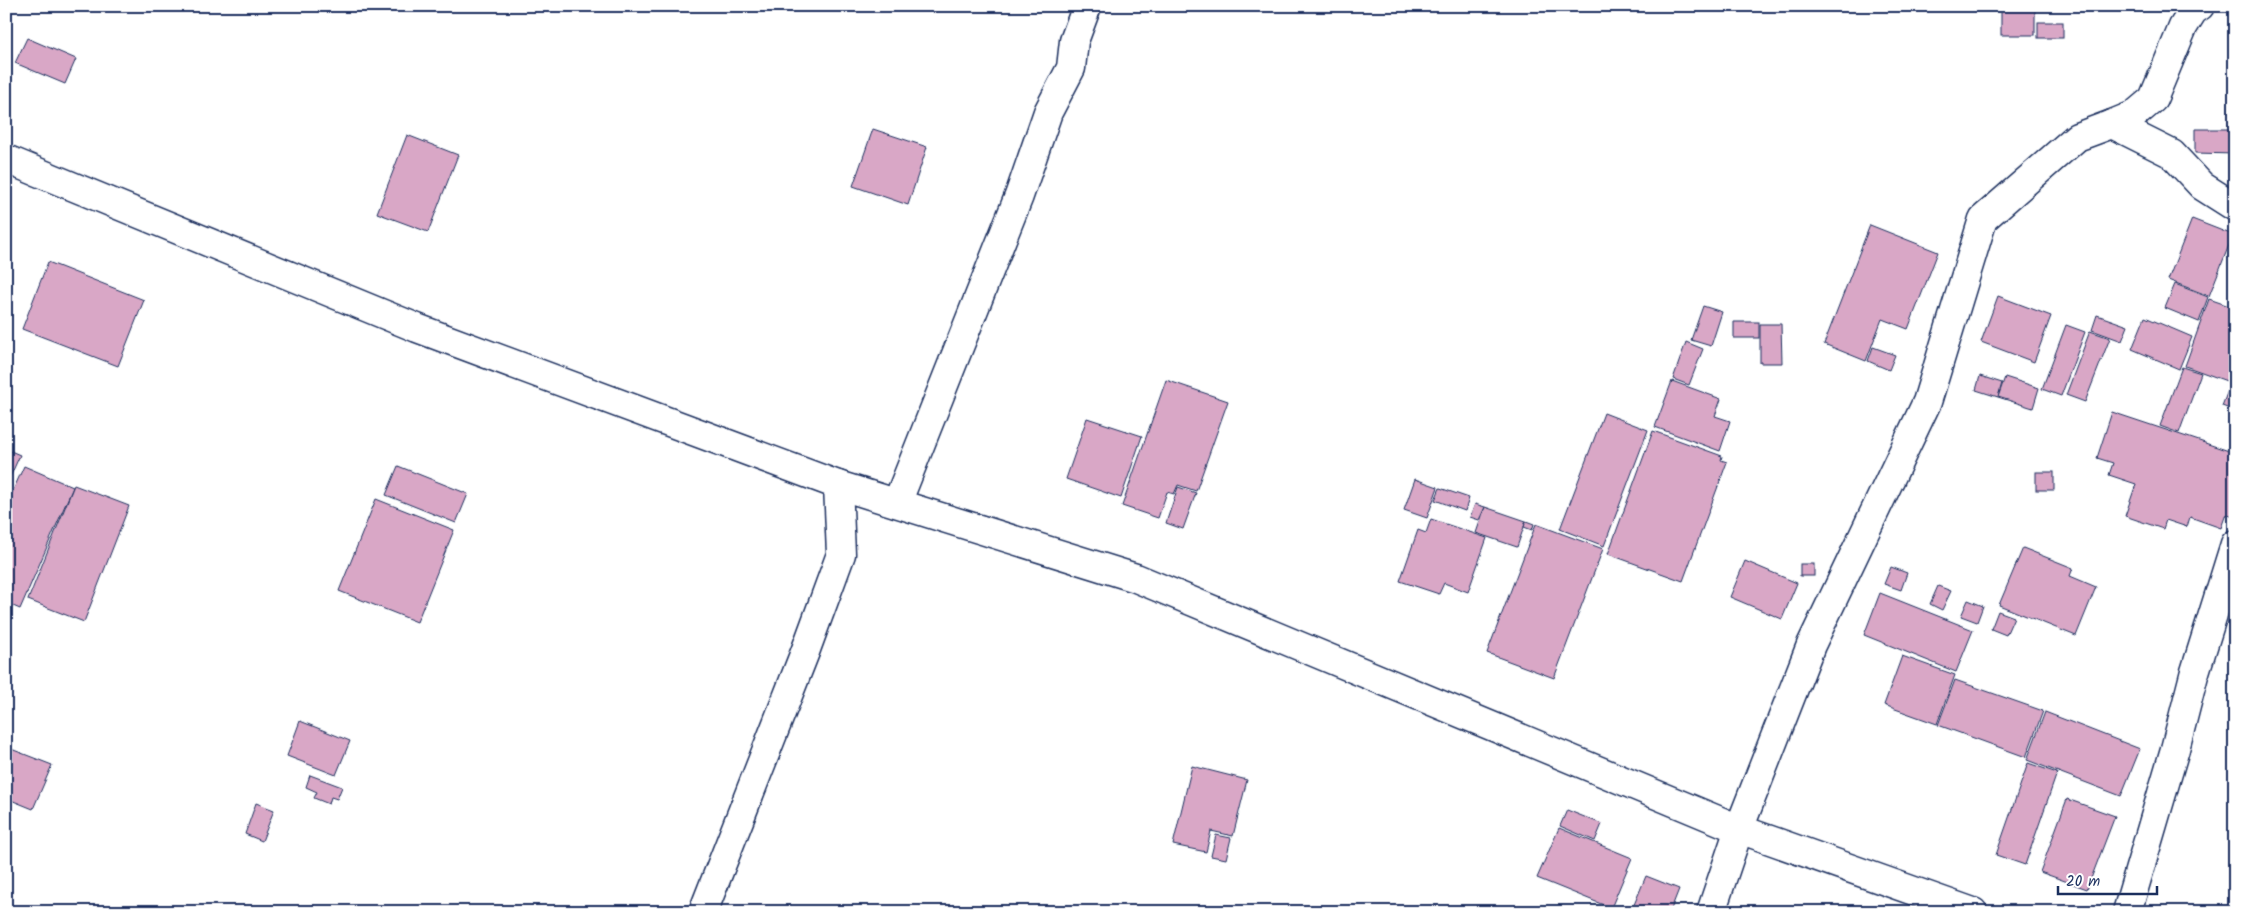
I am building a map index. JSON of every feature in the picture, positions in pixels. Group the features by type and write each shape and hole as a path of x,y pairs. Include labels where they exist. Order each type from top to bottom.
{"street":[{"path":"897,503 1016,205 1048,112 1071,68 1074,40 1087,6"},
{"path":"1711,912 1738,829 1811,645 1926,402 1984,219 2077,137 2134,115 2152,99 2183,27 2193,11 2200,6"},
{"path":"2112,124 2172,154 2202,186 2235,207"},
{"path":"6,159 417,328 838,485 1136,578 1738,829 1973,912"},
{"path":"703,912 805,652 841,554 838,485"},
{"path":"2126,912 2175,749 2194,675 2235,544"}],"building":[{"path":"2001,6 2035,6 2035,35 2001,35"},
{"path":"2038,22 2063,22 2063,38 2038,38"},
{"path":"27,38 76,59 65,84 15,63"},
{"path":"873,129 927,147 908,205 853,186"},
{"path":"2195,129 2235,129 2235,154 2195,153"},
{"path":"407,135 458,155 428,232 377,213"},
{"path":"2192,219 2233,235 2209,296 2168,280"},
{"path":"1870,225 1938,252 1908,329 1882,319 1866,361 1824,344"},
{"path":"48,262 144,300 118,366 22,329"},
{"path":"2175,284 2208,297 2199,322 2165,308"},
{"path":"1998,296 2051,316 2034,362 1981,342"},
{"path":"2209,299 2235,308 2235,384 2185,366"},
{"path":"1703,306 1722,312 1711,346 1691,340"},
{"path":"2097,315 2128,326 2122,341 2092,330"},
{"path":"2145,317 2192,337 2179,369 2132,349"},
{"path":"1734,322 1759,322 1759,338 1734,338"},
{"path":"1760,324 1781,324 1782,363 1760,363"},
{"path":"2066,325 2085,332 2061,396 2042,389"},
{"path":"2090,331 2110,338 2085,402 2066,395"},
{"path":"1686,342 1703,349 1689,385 1673,379"},
{"path":"1873,347 1895,355 1889,370 1868,361"},
{"path":"2182,367 2201,373 2179,433 2160,426"},
{"path":"1980,376 2002,383 1998,397 1976,390"},
{"path":"2005,377 2039,388 2033,408 1998,397"},
{"path":"1166,380 1228,401 1196,491 1178,485 1174,494 1167,492 1158,518 1122,506"},
{"path":"1672,381 1721,399 1715,416 1730,421 1720,451 1655,427"},
{"path":"2229,388 2235,390 2235,411 2222,406"},
{"path":"2112,412 2235,453 2235,511 2233,517 2226,514 2221,528 2190,517 2187,527 2166,520 2163,529 2125,516 2136,484 2109,475 2113,463 2097,458"},
{"path":"1604,413 1648,430 1604,546 1560,529"},
{"path":"1087,418 1142,436 1121,498 1066,479"},
{"path":"1653,431 1722,456 1721,460 1727,462 1683,581 1608,554"},
{"path":"6,449 20,455 6,486"},
{"path":"24,466 73,487 20,609 6,603 6,506"},
{"path":"398,466 468,494 456,523 386,495"},
{"path":"2036,472 2054,472 2054,490 2036,490"},
{"path":"1415,479 1438,487 1427,518 1404,510"},
{"path":"74,485 129,506 84,622 28,600"},
{"path":"1178,487 1196,493 1183,529 1166,523"},
{"path":"1440,488 1469,498 1465,511 1435,500"},
{"path":"376,499 454,530 417,622 339,591"},
{"path":"1475,504 1485,507 1479,520 1470,517"},
{"path":"1485,507 1526,521 1517,547 1476,533"},
{"path":"1431,519 1487,538 1468,592 1444,583 1439,594 1400,581 1418,530 1426,533"},
{"path":"1526,521 1534,524 1532,530 1524,527"},
{"path":"1536,524 1603,549 1554,678 1487,653"},
{"path":"2023,548 2073,568 2070,576 2096,587 2076,636 1999,605"},
{"path":"1745,561 1797,583 1782,619 1730,597"},
{"path":"1800,564 1814,564 1814,576 1800,576"},
{"path":"1891,567 1907,573 1901,590 1884,584"},
{"path":"1938,586 1951,591 1942,610 1930,604"},
{"path":"1880,593 1973,630 1956,672 1864,635"},
{"path":"1968,600 1983,606 1977,622 1961,616"},
{"path":"1998,611 2014,617 2006,635 1991,629"},
{"path":"1902,656 1955,675 1937,724 1884,705"},
{"path":"1955,680 2043,711 2026,757 1938,725"},
{"path":"2045,712 2140,749 2121,796 2027,760"},
{"path":"300,721 350,741 336,775 287,756"},
{"path":"6,747 52,765 33,809 6,798"},
{"path":"2028,763 2057,773 2025,865 1996,855"},
{"path":"1192,766 1247,780 1233,836 1211,831 1206,852 1173,845"},
{"path":"310,775 342,787 337,799 331,797 329,804 314,798 317,792 306,787"},
{"path":"2067,799 2115,816 2087,889 2040,872"},
{"path":"256,803 274,810 262,841 245,834"},
{"path":"1567,810 1602,824 1595,841 1560,826"},
{"path":"1559,828 1632,858 1611,908 1537,878"},
{"path":"1216,835 1231,838 1226,859 1211,856"},
{"path":"1646,876 1679,889 1670,912 1631,912"}]}
